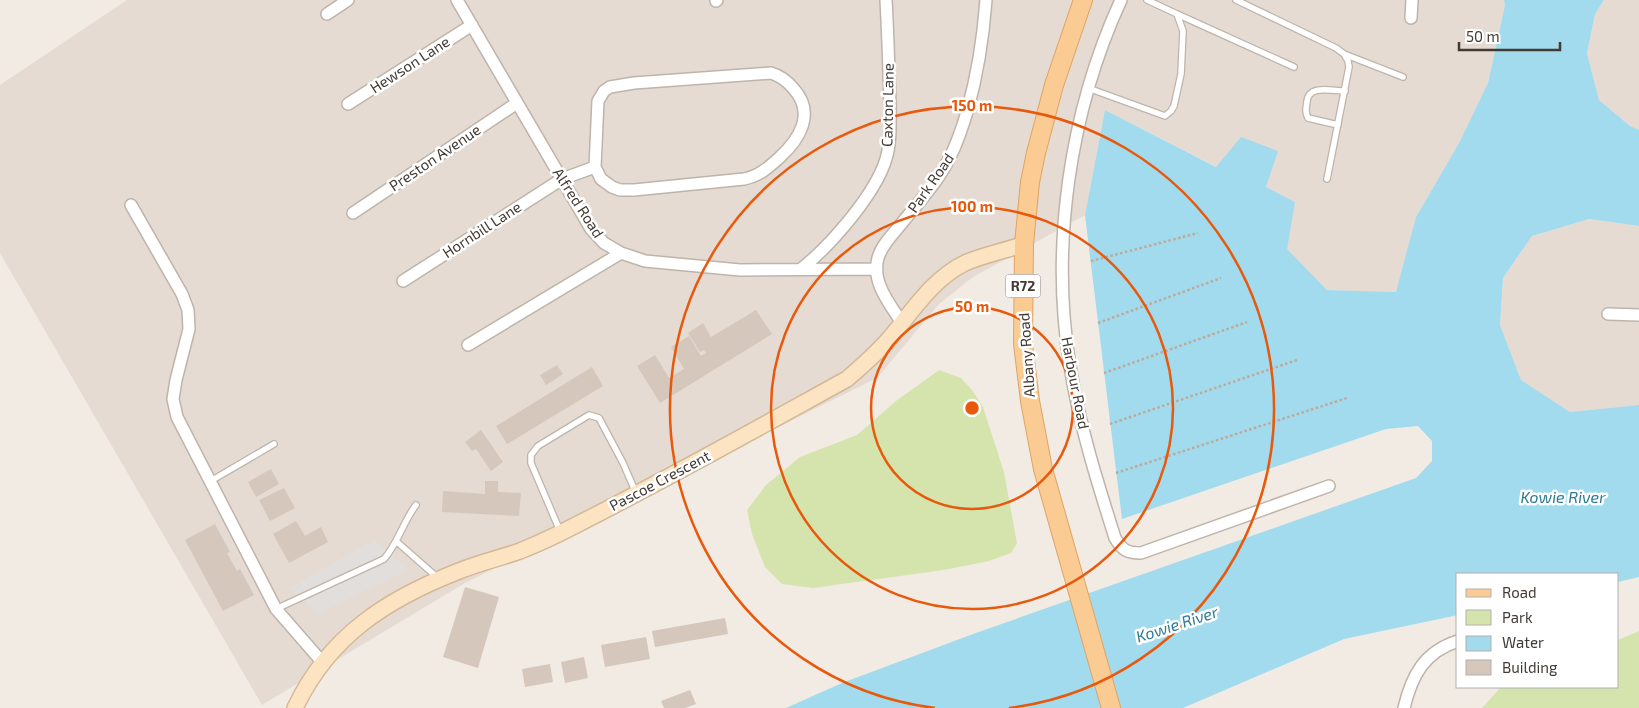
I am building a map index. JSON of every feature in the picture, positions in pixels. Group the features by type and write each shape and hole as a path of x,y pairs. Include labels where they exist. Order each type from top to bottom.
{"main road":[{"name":"Albany Road","path":"1083,0 1054,85 1030,182 1024,244 1024,344 1030,401 1043,469 1111,708"}],"street":[{"path":"327,14 348,0"},
{"name":"Alfred Road","path":"457,0 598,238 621,253 645,261 740,270 877,269"},
{"name":"Caxton Lane","path":"801,269 830,244 855,212 877,181 887,158 890,130 886,0"},
{"name":"Park Road","path":"877,269 878,257 882,249 936,181 952,156 957,144 977,77 984,38 986,0"},
{"name":"Harbour Road","path":"1121,0 1102,46 1081,113 1071,165 1062,269 1065,328 1070,367 1087,444 1115,538 1121,548 1129,553 1141,553 1329,486"},
{"path":"1411,18 1412,0"},
{"name":"Hewson Lane","path":"348,104 472,25"},
{"path":"772,73 780,76 797,92 802,104 804,124 796,141 765,170 752,178 620,190 601,179 595,167 598,101 604,91 610,87 634,83 772,73"},
{"name":"Preston Avenue","path":"354,213 518,103"},
{"name":"Hornbill Lane","path":"403,281 562,179 595,167"},
{"path":"132,205 182,294 188,310 189,329 173,399 177,417 276,609 322,663"},
{"name":"Pascoe Crescent","path":"295,708 322,663 366,620 396,600 440,579 518,552 560,533 637,494 847,379 876,354 921,298 952,271 965,263 1024,244"},
{"path":"468,344 621,253"},
{"path":"877,269 878,280 882,290 902,323"},
{"path":"1608,314 1639,315"},
{"path":"1404,708 1414,679 1426,659 1448,644 1456,642"}],"lane":[{"path":"1147,0 1294,67"},
{"path":"1236,0 1327,43 1344,54 1403,78"},
{"path":"1088,88 1165,116 1171,111 1176,98 1181,74 1183,31 1177,14"},
{"path":"1327,179 1350,67 1344,54"},
{"path":"1338,125 1308,118 1306,114 1307,96 1316,90 1345,92"},
{"path":"560,533 531,463 531,455 538,446 589,415 598,418 623,463 637,494"},
{"path":"209,482 274,444"},
{"path":"276,609 384,559 397,542 407,516 416,505"},
{"path":"397,542 440,579"}],"path":[{"path":"1091,261 1198,233"},
{"path":"1098,323 1222,278"},
{"path":"1104,373 1248,322"},
{"path":"1110,424 1297,360"},
{"path":"1116,473 1348,398"}],"shaded area":[{"path":"127,0 1504,0 1505,5 1488,83 1459,143 1416,217 1397,292 1327,290 1286,249 1295,202 1266,187 1277,151 1217,167 1105,110 1085,215 973,277 939,304 877,378 465,583 262,705 0,253 0,85"},
{"path":"1604,0 1639,0 1639,130 1630,126 1599,100 1587,53 1595,14"},
{"path":"1589,219 1639,226 1639,405 1570,412 1521,380 1500,325 1503,278 1532,236"},
{"path":"375,540 408,570 318,614 290,587"}],"green space":[{"path":"939,370 961,378 972,390 983,407 1004,472 1017,543 1011,553 989,561 944,570 813,588 782,584 765,567 752,534 747,510 766,485 800,457 857,435 896,401"},
{"path":"1639,631 1639,708 1482,708 1500,688 1619,688 1619,640"}],"water":[{"name":"Kowie River","path":"1504,0 1604,0 1595,14 1587,53 1599,100 1630,126 1639,130 1639,226 1589,219 1532,236 1503,278 1500,325 1521,380 1570,412 1639,405 1639,577 1619,582 1619,573 1456,573 1456,615 1344,639 1183,708 786,708 842,683 973,634 1416,478 1432,461 1432,441 1418,426 1386,429 1122,519 1085,215 1105,110 1216,167 1241,137 1278,151 1266,187 1295,202 1287,249 1327,290 1396,292 1416,217 1459,143 1488,83 1505,5"}],"building":[{"path":"756,310 772,334 660,403 637,366 655,355 669,378 684,369 671,347 689,336 701,356 706,353 704,350 700,352 688,333 703,323 711,337"},
{"path":"557,365 563,374 546,385 540,375"},
{"path":"592,367 603,386 507,444 496,426"},
{"path":"481,430 503,462 491,471 476,449 472,451 465,442"},
{"path":"271,469 279,484 256,497 248,482"},
{"path":"485,481 498,481 498,492 521,493 519,516 442,512 443,491 485,494"},
{"path":"284,488 295,508 270,521 259,500"},
{"path":"296,521 305,536 321,527 328,542 289,563 273,534"},
{"path":"215,524 230,552 227,553 237,571 240,569 254,595 223,611 185,540"},
{"path":"465,587 499,597 478,668 443,657"},
{"path":"725,618 728,634 655,647 652,631"},
{"path":"646,637 650,659 605,667 601,645"},
{"path":"584,657 588,678 565,683 561,662"},
{"path":"550,664 553,682 525,687 522,669"},
{"path":"690,690 696,704 685,708 664,708 661,701"}]}
